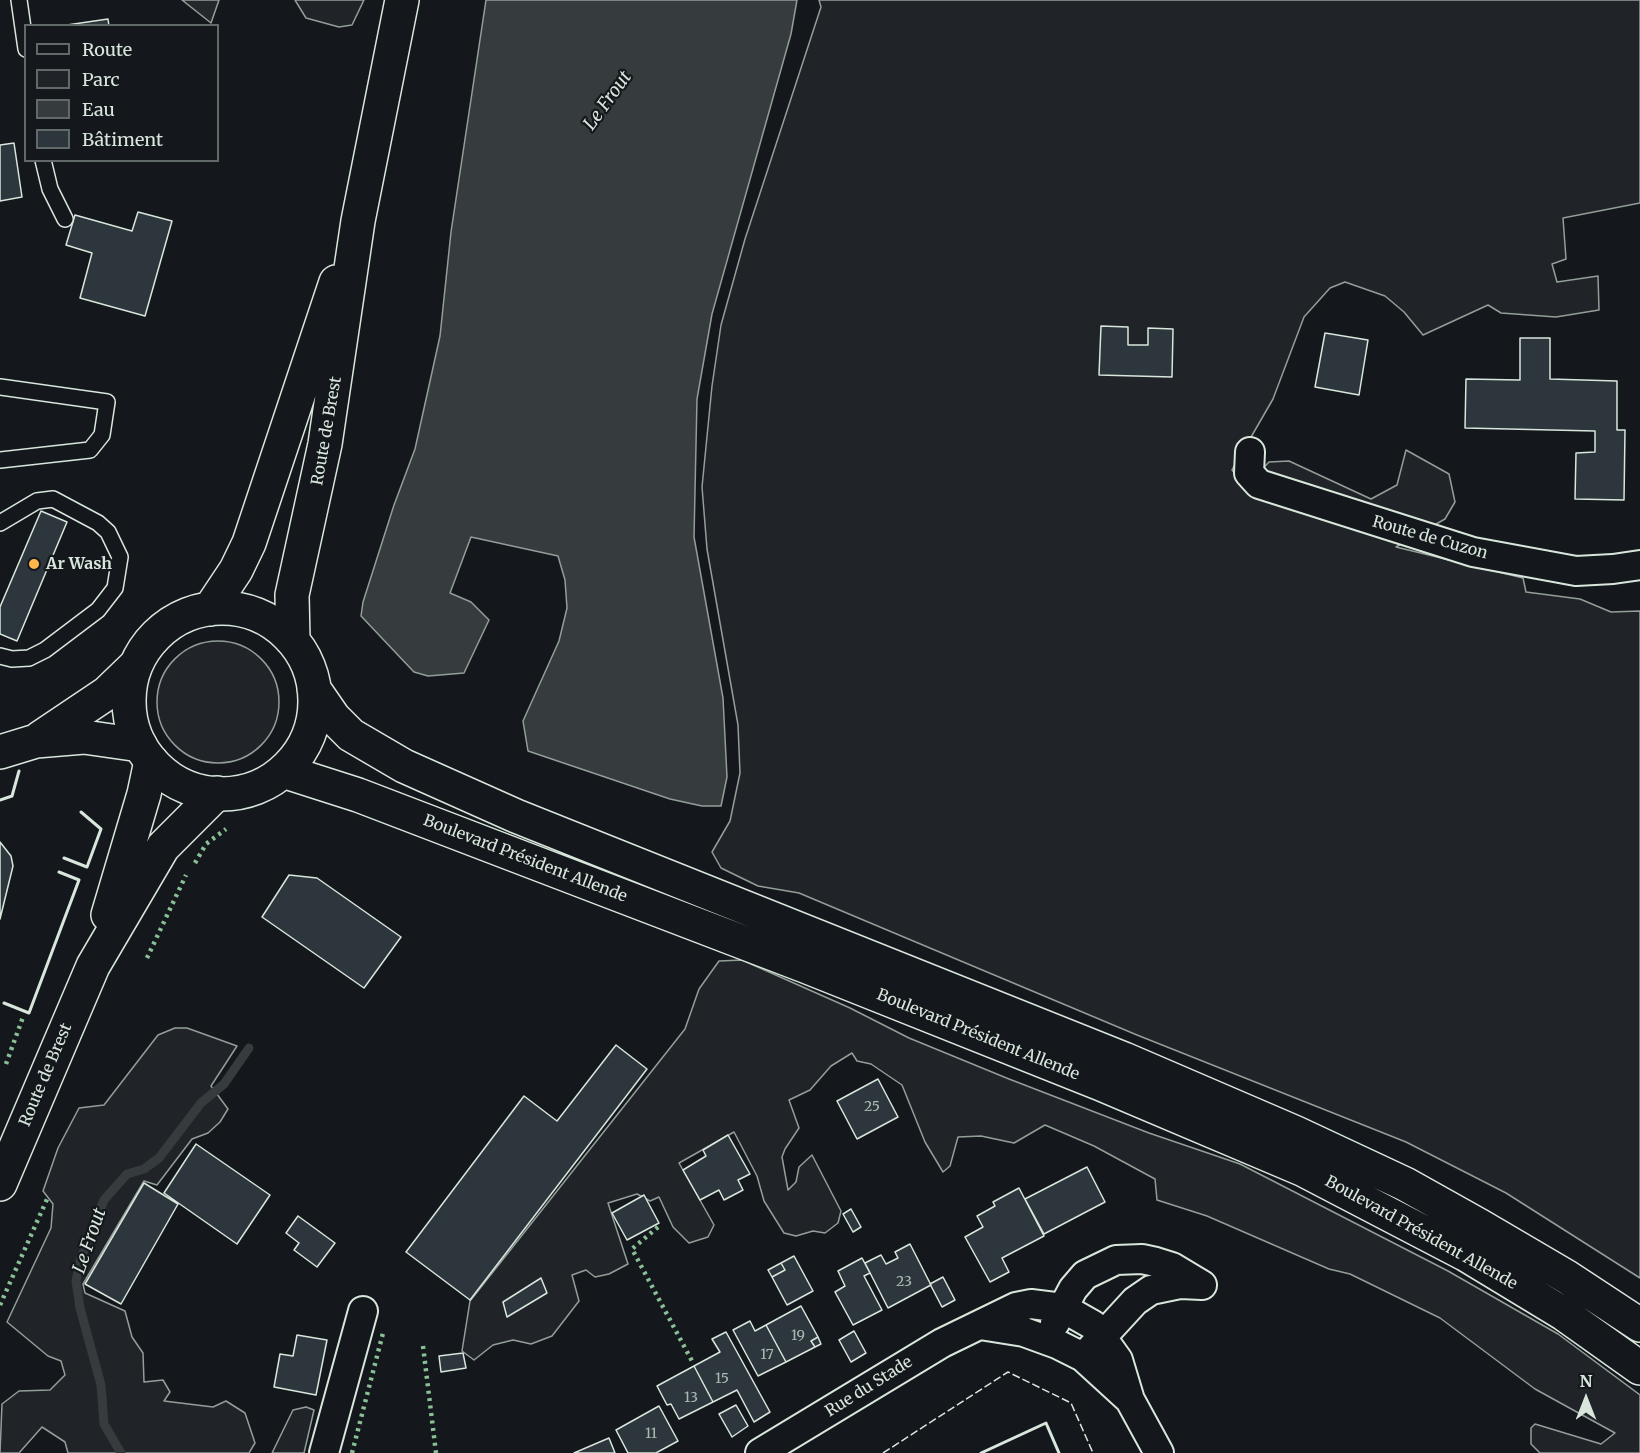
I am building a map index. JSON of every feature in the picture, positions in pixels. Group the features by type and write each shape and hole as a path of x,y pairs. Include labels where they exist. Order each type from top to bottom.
{"main road":[{"name":"Route de Brest","path":"293,640 292,595 325,444 358,221 402,0"},
{"name":"Route de Brest","path":"210,609 236,570 249,543 286,425 358,221"},
{"path":"210,609 241,610 269,620 293,640 310,670 315,705 306,742 283,771 252,789 217,793 192,789 170,778 146,753 131,720 129,692 135,666 144,649 158,633 191,613 210,609"},
{"path":"36,741 107,693 135,666"},
{"name":"Boulevard Président Allende","path":"314,688 334,718 351,735 404,766 516,816 1124,1059 1296,1133 1405,1184 1452,1210 1567,1277 1640,1325"},
{"path":"0,752 36,741 84,737 146,753"},
{"name":"Route de Brest","path":"0,1184 93,966 144,794 146,753"},
{"name":"Boulevard Président Allende","path":"283,771 358,795 794,961 1101,1084 1304,1170 1465,1254 1564,1314 1640,1368"},
{"name":"Route de Brest","path":"93,966 163,848 217,793"}],"street":[{"name":"Route de Cuzon","path":"1250,452 1250,473 1259,484 1473,552 1576,571 1640,565"},
{"path":"1046,1339 1073,1289 1085,1275 1099,1266 1116,1260 1142,1259 1156,1262 1172,1267 1202,1285 1180,1284 1151,1290 1135,1301 1083,1357"},
{"name":"Rue du Stade","path":"760,1453 921,1354 1016,1307 1045,1305 1063,1308"},
{"path":"1063,1308 1093,1325 1103,1337 1118,1360 1130,1400 1159,1453"},
{"path":"324,1453 363,1311"},
{"path":"980,1325 1023,1332 1046,1339 1083,1357 1130,1400"}],"lane":[{"path":"19,0 24,35"},
{"path":"43,162 50,189 65,219"},
{"path":"0,387 107,402 102,435 90,450 0,460"},
{"path":"0,523 37,501 53,500 98,523 108,532 120,558 115,588 98,610 45,650 29,658 12,659 0,656"}],"green space":[{"path":"295,0 364,0 352,25 339,27 306,18"},
{"path":"819,0 1640,0 1640,203 1563,218 1566,259 1552,264 1557,282 1598,276 1599,310 1556,317 1501,313 1488,305 1423,335 1404,312 1385,296 1345,282 1330,288 1304,317 1273,399 1232,470 1246,486 1269,462 1289,461 1371,499 1397,485 1406,450 1449,474 1455,502 1445,519 1396,547 1523,578 1526,592 1580,599 1611,612 1640,611 1640,1278 1506,1193 1406,1142 1137,1035 799,893 758,886 721,868 712,852 730,821 740,773 738,725 707,549 702,487 712,386 721,325 745,239 821,7"},
{"path":"218,641 241,645 261,659 275,679 279,702 275,725 261,745 241,759 218,763 195,759 175,745 161,725 157,702 161,679 175,659 195,645"},
{"path":"742,960 850,1008 909,1038 1009,1079 1149,1133 1240,1164 1448,1271 1558,1334 1640,1395 1640,1453 1540,1453 1531,1444 1531,1428 1535,1424 1601,1444 1615,1433 1535,1389 1440,1318 1350,1274 1329,1269 1207,1216 1157,1200 1155,1179 1094,1146 1045,1125 1014,1143 981,1136 958,1137 950,1166 943,1172 925,1142 902,1085 871,1064 857,1061 852,1053 831,1066 810,1090 789,1100 799,1128 782,1157 788,1190 796,1182 799,1167 812,1155 841,1211 838,1223 825,1233 813,1231 796,1236 784,1233 764,1201 757,1176 734,1132 679,1163 714,1225 708,1237 689,1243 673,1227 659,1197 650,1201 637,1194 608,1203 628,1264 609,1274 595,1277 586,1270 572,1275 579,1301 552,1336 531,1344 513,1340 493,1345 474,1360 462,1351 470,1301 685,1029 699,989 719,961"},
{"path":"175,1028 187,1028 237,1046 211,1086 228,1109 220,1122 208,1133 192,1139 157,1185 144,1181 83,1284 85,1293 125,1311 132,1337 143,1353 144,1382 163,1380 170,1392 164,1401 213,1407 226,1401 245,1413 255,1443 249,1453 68,1453 65,1442 42,1427 19,1453 0,1453 2,1404 19,1391 50,1390 65,1375 61,1361 48,1356 7,1322 51,1228 53,1204 43,1191 58,1148 79,1108 104,1105 158,1035"},
{"path":"306,1407 314,1410 304,1453 272,1453 293,1410"}],"shaded area":[{"path":"182,0 219,0 211,23"}],"water":[{"path":"486,0 797,0 791,34 712,314 697,399 694,537 723,698 727,777 721,806 702,806 670,799 528,751 523,721 559,641 567,608 565,580 558,556 471,537 450,593 471,602 489,620 464,673 428,676 414,672 361,616 363,602 394,505 415,449 440,336 451,232"}],"building":[{"path":"108,19 109,24 74,24"},
{"path":"14,143 22,197 0,201 0,145"},
{"path":"138,212 172,221 145,316 80,298 92,253 66,245 75,215 132,231"},
{"path":"1101,326 1128,327 1128,345 1148,345 1148,328 1173,329 1172,377 1099,375"},
{"path":"1325,333 1368,340 1359,395 1315,387"},
{"path":"1520,338 1550,338 1550,379 1617,381 1617,430 1625,430 1624,500 1575,499 1576,453 1595,452 1595,431 1465,428 1466,379 1520,380"},
{"name":"Ar Wash","path":"41,511 67,522 17,641 0,634 0,607"},
{"path":"0,842 11,856 13,866 0,919"},
{"path":"289,875 317,878 401,937 364,988 262,917"},
{"path":"616,1045 647,1069 470,1300 406,1252 524,1096 557,1121"},
{"path":"878,1079 898,1117 857,1139 837,1101"},
{"path":"728,1135 750,1174 738,1180 743,1190 724,1200 719,1190 700,1200 683,1170 706,1156 703,1150"},
{"path":"196,1144 270,1195 237,1244 164,1193"},
{"path":"1087,1167 1105,1202 1044,1234 1025,1199"},
{"path":"144,1183 178,1204 121,1304 85,1284"},
{"path":"1019,1188 1044,1236 1002,1258 1009,1272 990,1282 965,1237 983,1227 977,1216 995,1206 993,1202"},
{"path":"644,1195 659,1223 627,1240 612,1213"},
{"path":"851,1209 861,1227 853,1232 843,1214"},
{"path":"298,1216 335,1243 317,1267 294,1250 299,1243 286,1233"},
{"path":"910,1244 931,1285 888,1308 865,1263 881,1255 886,1264 898,1258 895,1252"},
{"path":"794,1256 813,1291 787,1305 772,1277 785,1270 781,1263"},
{"path":"862,1258 870,1273 864,1276 882,1310 853,1325 835,1292 845,1286 838,1271"},
{"path":"781,1263 785,1270 772,1277 768,1270"},
{"path":"943,1277 955,1300 942,1307 930,1284"},
{"path":"541,1278 547,1293 507,1317 503,1302"},
{"path":"801,1306 818,1337 811,1341 815,1347 786,1362 766,1325"},
{"path":"750,1321 755,1331 766,1325 786,1362 758,1376 733,1330"},
{"path":"854,1331 866,1353 851,1362 839,1340"},
{"path":"726,1332 770,1412 754,1422 737,1390 713,1402 694,1366 720,1352 712,1339"},
{"path":"297,1335 327,1340 316,1395 274,1387 280,1354 293,1356"},
{"path":"818,1337 821,1344 815,1347 811,1341"},
{"path":"463,1353 466,1368 441,1372 439,1356"},
{"path":"694,1366 713,1402 679,1419 671,1404 667,1405 657,1386"},
{"path":"736,1405 748,1426 732,1437 719,1414"},
{"path":"659,1406 678,1441 656,1453 628,1453 616,1430"},
{"path":"609,1438 615,1453 574,1453"}],"waterway":[{"name":"Le Frout","path":"121,1453 104,1424 101,1385 80,1308 76,1281 81,1258 104,1200 127,1174 144,1169 159,1158 201,1103 224,1084 249,1048"}],"hedge":[{"path":"195,863 206,844 226,829"},
{"path":"147,958 186,875"},
{"path":"6,1064 23,1017"},
{"path":"0,1305 48,1197"},
{"path":"658,1227 632,1249 692,1361"},
{"path":"352,1453 383,1333"},
{"path":"423,1346 436,1453"}],"fence":[{"path":"883,1453 1008,1372 1071,1403 1093,1453"}],"wall":[{"path":"0,800 12,796 19,771"},
{"path":"64,858 87,867 101,829 81,812"},
{"path":"4,1003 29,1013 79,880 59,872"},
{"path":"981,1453 1046,1423 1059,1453"}],"place":[{"name":"Ar Wash","path":"34,564"}]}
